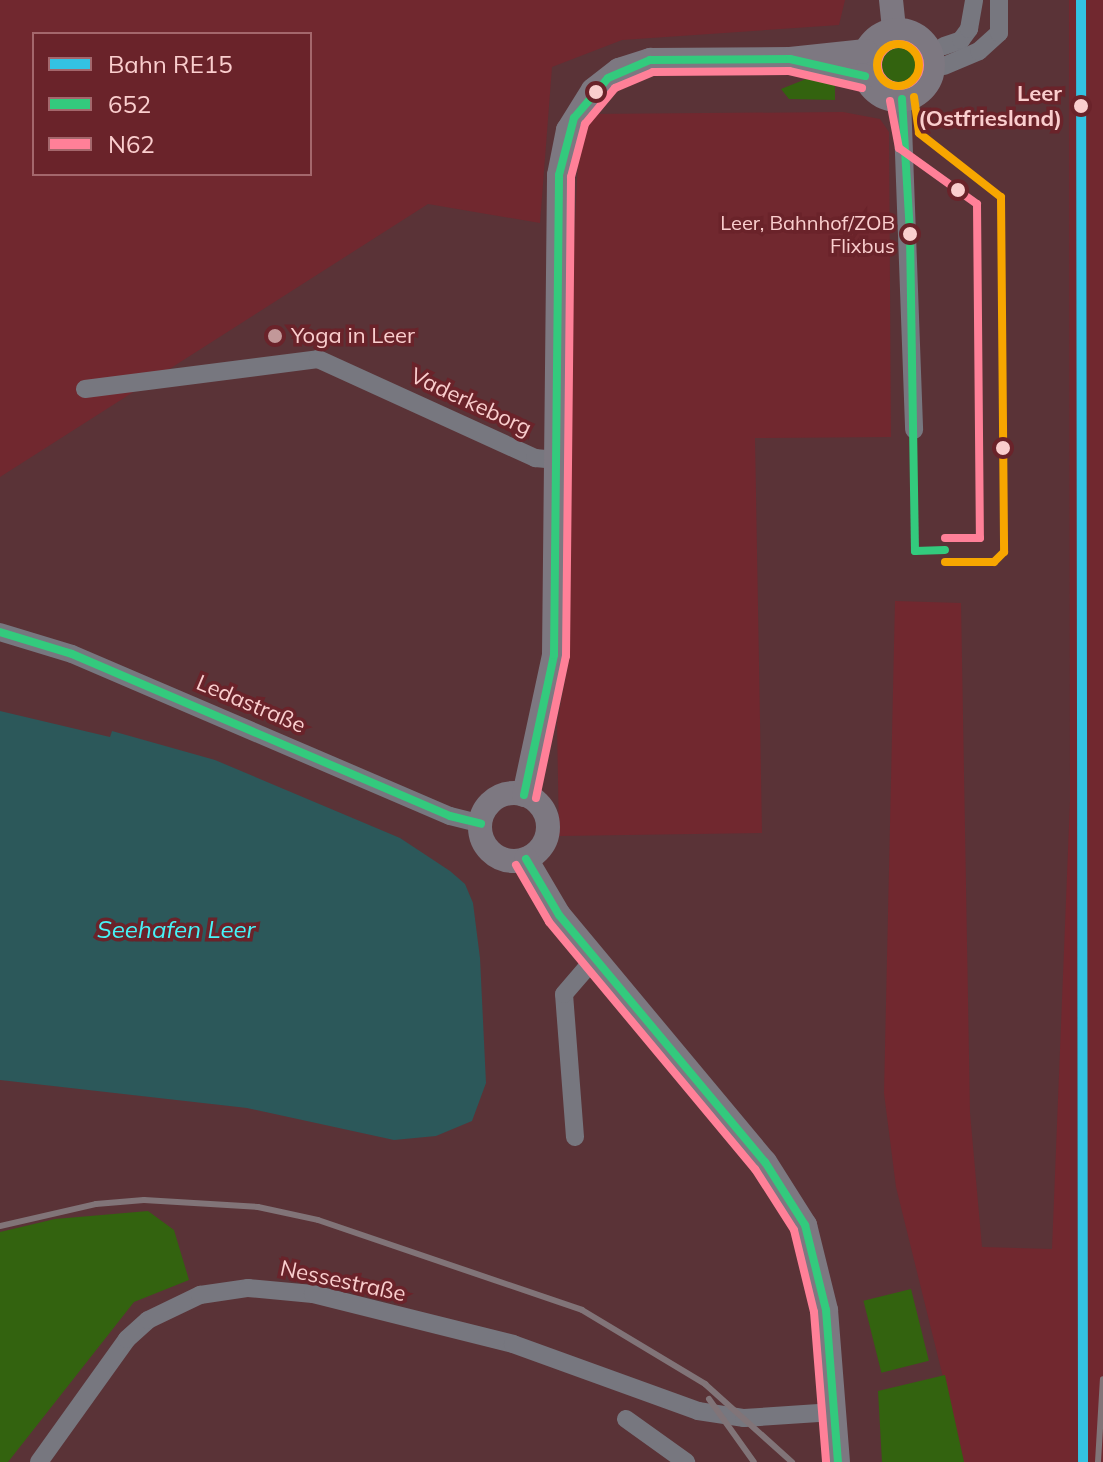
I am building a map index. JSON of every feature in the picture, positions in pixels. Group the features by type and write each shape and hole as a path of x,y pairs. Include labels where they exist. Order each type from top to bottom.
{"main road":[{"path":"891,0 894,30"},
{"path":"790,59 865,76 882,95 902,99 926,86 932,56 919,37 894,30 880,35 866,51 865,76"},
{"path":"524,795 554,655 561,154 579,108 619,70 670,58 790,59 866,51"},
{"path":"524,795 540,805 548,823 542,847 526,859 510,861 494,855 483,841 481,824 496,800 524,795"},
{"path":"526,859 554,907 794,1205 820,1276 838,1462"}],"street":[{"path":"944,46 961,40 969,29 974,0"},
{"path":"944,66 979,51 999,33 999,0"},
{"path":"902,99 914,430"},
{"name":"Vaderkeborg","path":"85,389 318,359 535,458 557,460"},
{"name":"Ledastraße","path":"0,632 72,654 450,816 481,824"},
{"path":"575,1137 564,994 595,958"},
{"name":"Nessestraße","path":"39,1462 127,1339 168,1307 200,1295 248,1288 313,1294 565,1360 698,1411 744,1418 834,1412"},
{"path":"626,1419 686,1462"}],"shaded area":[{"path":"0,0 845,0 839,25 622,40 552,67 540,223 428,204 0,477"},
{"path":"1069,0 1103,0 1103,1462 964,1462 896,1187 884,1093 895,601 961,603 970,1113 982,1247 1052,1249 1070,801"},
{"path":"843,112 880,119 889,132 891,437 755,438 762,833 559,836 557,723 570,656 571,311 579,138 590,114"}],"green space":[{"path":"898,44 912,50 918,64 912,78 898,84 884,78 878,64 884,50"},
{"path":"835,76 835,100 789,99 781,89 811,77"},
{"path":"148,1211 174,1230 189,1280 134,1302 8,1462 0,1462 0,1232 55,1219"},
{"path":"911,1289 929,1361 881,1373 863,1301"},
{"path":"945,1375 964,1462 882,1462 878,1391"}],"water":[{"name":"Seehafen Leer","path":"0,711 110,737 112,731 215,760 400,838 465,884 473,903 480,958 486,1083 472,1121 436,1136 394,1140 247,1108 0,1080"}],"railway":[{"path":"0,1226 96,1204 144,1200 258,1207 318,1220 582,1310 705,1384 792,1462"},
{"path":"1098,1462 1103,1379"},
{"path":"709,1399 754,1462"}],"rail line":[{"name":"RE15","path":"1081,0 1083,1462"}],"transit line":[{"path":"898,44 913,50 919,65 913,80 898,86 883,80 877,65 883,50 898,44"},
{"name":"N62","path":"899,44 914,50 920,65 914,80 899,86 884,80 878,65 884,50 899,44"},
{"name":"652","path":"524,795 554,655 559,175 574,118 608,78 650,60 790,59 865,76"},
{"name":"N62","path":"536,798 566,656 571,177 585,124 615,88 653,72 789,71 862,88"},
{"path":"914,97 919,133 1001,197 1004,552 994,562 945,562"},
{"name":"652","path":"902,99 910,234 915,551 945,550"},
{"name":"N62","path":"890,101 899,148 977,204 980,538 945,538"},
{"name":"652","path":"0,632 72,654 450,816 481,824"},
{"name":"652","path":"526,859 559,915 765,1162 805,1225 826,1310 838,1462"},
{"name":"N62","path":"516,865 549,922 755,1169 794,1230 814,1312 826,1462"}],"place":[{"name":"Leer (Ostfriesland)","path":"1081,106"},
{"name":"Leer, Bahnhof/ZOB Flixbus","path":"910,234"},
{"name":"Yoga in Leer","path":"275,336"}]}
